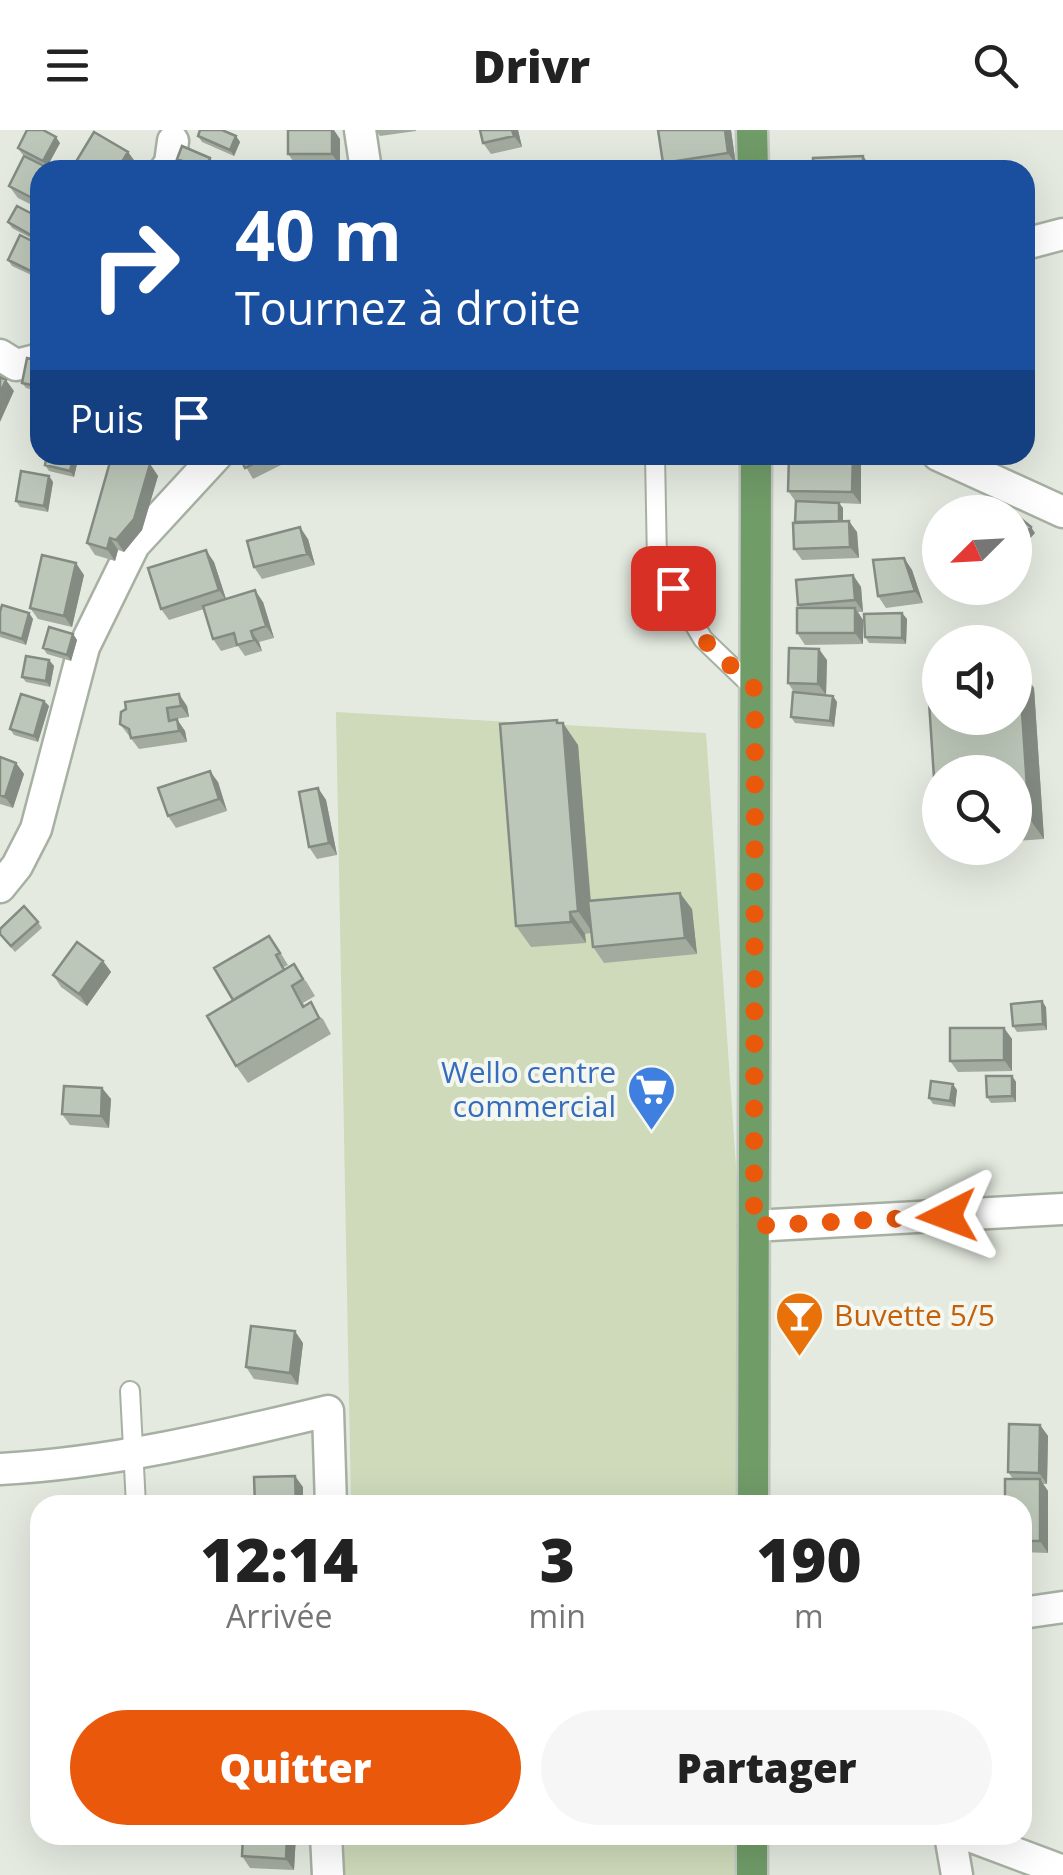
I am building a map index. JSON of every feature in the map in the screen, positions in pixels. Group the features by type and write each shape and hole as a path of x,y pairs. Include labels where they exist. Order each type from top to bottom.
{"main road":[{"path":"752,130 753,160"},
{"path":"753,1495 756,465"},
{"path":"752,1845 752,1875"}],"street":[{"path":"360,130 364,160"},
{"path":"1035,241 1063,234"},
{"path":"0,355 16,365 30,362"},
{"path":"0,886 17,866 36,829 84,647 134,545 205,465"},
{"path":"960,465 1063,512"},
{"path":"754,1226 1063,1209"},
{"path":"0,1469 72,1465 328,1411 331,1495"},
{"path":"1032,1612 1063,1607"},
{"path":"326,1845 328,1875"},
{"path":"952,1845 957,1875"},
{"path":"993,1845 1063,1872"}],"lane":[{"path":"656,465 658,562 703,639 755,689"},
{"path":"130,1392 136,1495"}],"green space":[{"path":"336,712 706,733 753,1412 753,1495 351,1495"},
{"path":"344,1845 752,1845 752,1875 343,1875"}],"building":[{"path":"27,130 43,130 56,137 44,160 18,148"},
{"path":"200,130 222,130 236,136 230,150 198,136"},
{"path":"288,130 332,130 332,154 288,154"},
{"path":"480,130 512,130 514,136 483,143"},
{"path":"658,130 725,130 728,153 663,160"},
{"path":"94,132 128,152 123,160 77,160"},
{"path":"182,146 210,158 209,160 177,159"},
{"path":"24,156 32,160 30,197 9,186"},
{"path":"863,156 863,160 813,160"},
{"path":"17,206 30,213 30,234 8,222"},
{"path":"20,235 30,240 30,271 8,260"},
{"path":"27,358 30,359 30,385 22,383"},
{"path":"45,465 72,465 70,471"},
{"path":"109,465 150,465 134,519 116,540 110,538 107,549 87,543"},
{"path":"789,465 853,465 852,492 788,491"},
{"path":"21,471 49,476 44,506 16,501"},
{"path":"796,501 839,503 839,521 795,522"},
{"path":"849,521 850,547 794,549 793,523"},
{"path":"300,527 307,554 254,567 247,541"},
{"path":"206,550 219,590 161,609 148,568"},
{"path":"42,555 76,563 64,616 30,608"},
{"path":"904,558 915,591 878,596 873,560"},
{"path":"853,575 855,600 798,605 796,580"},
{"path":"255,590 266,626 251,631 254,640 237,645 234,633 213,639 203,606"},
{"path":"2,605 29,613 22,639 0,632"},
{"path":"797,608 855,608 855,633 797,633"},
{"path":"902,613 902,638 865,637 864,614"},
{"path":"49,627 73,634 67,655 43,648"},
{"path":"789,648 819,649 818,684 788,683"},
{"path":"26,656 49,660 46,681 22,677"},
{"path":"793,692 833,696 830,721 791,717"},
{"path":"21,694 44,701 34,736 10,729"},
{"path":"179,694 181,706 167,708 169,721 177,719 179,731 131,738 129,729 120,724 125,702"},
{"path":"557,720 563,723 578,911 570,912 571,922 516,926 500,724"},
{"path":"931,735 1024,735 1025,755 932,755"},
{"path":"0,757 16,763 5,797 0,795"},
{"path":"210,771 219,799 168,816 158,788"},
{"path":"318,788 329,843 309,847 299,792"},
{"path":"680,893 685,938 593,947 588,901"},
{"path":"24,906 38,922 11,946 0,929"},
{"path":"269,936 280,953 276,955 284,970 233,1000 214,968"},
{"path":"77,942 103,961 79,994 53,975"},
{"path":"294,964 303,979 292,986 303,1007 311,1002 319,1018 236,1066 207,1016"},
{"path":"1042,1001 1043,1024 1013,1026 1011,1004"},
{"path":"950,1028 1004,1028 1004,1060 950,1061"},
{"path":"986,1076 1012,1076 1012,1096 987,1097"},
{"path":"931,1081 953,1084 950,1101 929,1098"},
{"path":"64,1086 102,1088 101,1116 62,1114"},
{"path":"251,1326 295,1331 290,1373 246,1367"},
{"path":"1009,1424 1040,1425 1039,1473 1008,1472"},
{"path":"295,1476 296,1495 255,1495 254,1477"},
{"path":"1005,1479 1040,1479 1040,1541 1032,1541 1032,1495 1005,1495"},
{"path":"243,1845 287,1845 286,1859 242,1856"}],"place":[{"name":"Wello centre commercial","path":"651,1132"},
{"name":"Buvette 5/5","path":"799,1358"}],"route":[{"path":"673,588 703,639 755,689 754,1226 947,1216"}]}
